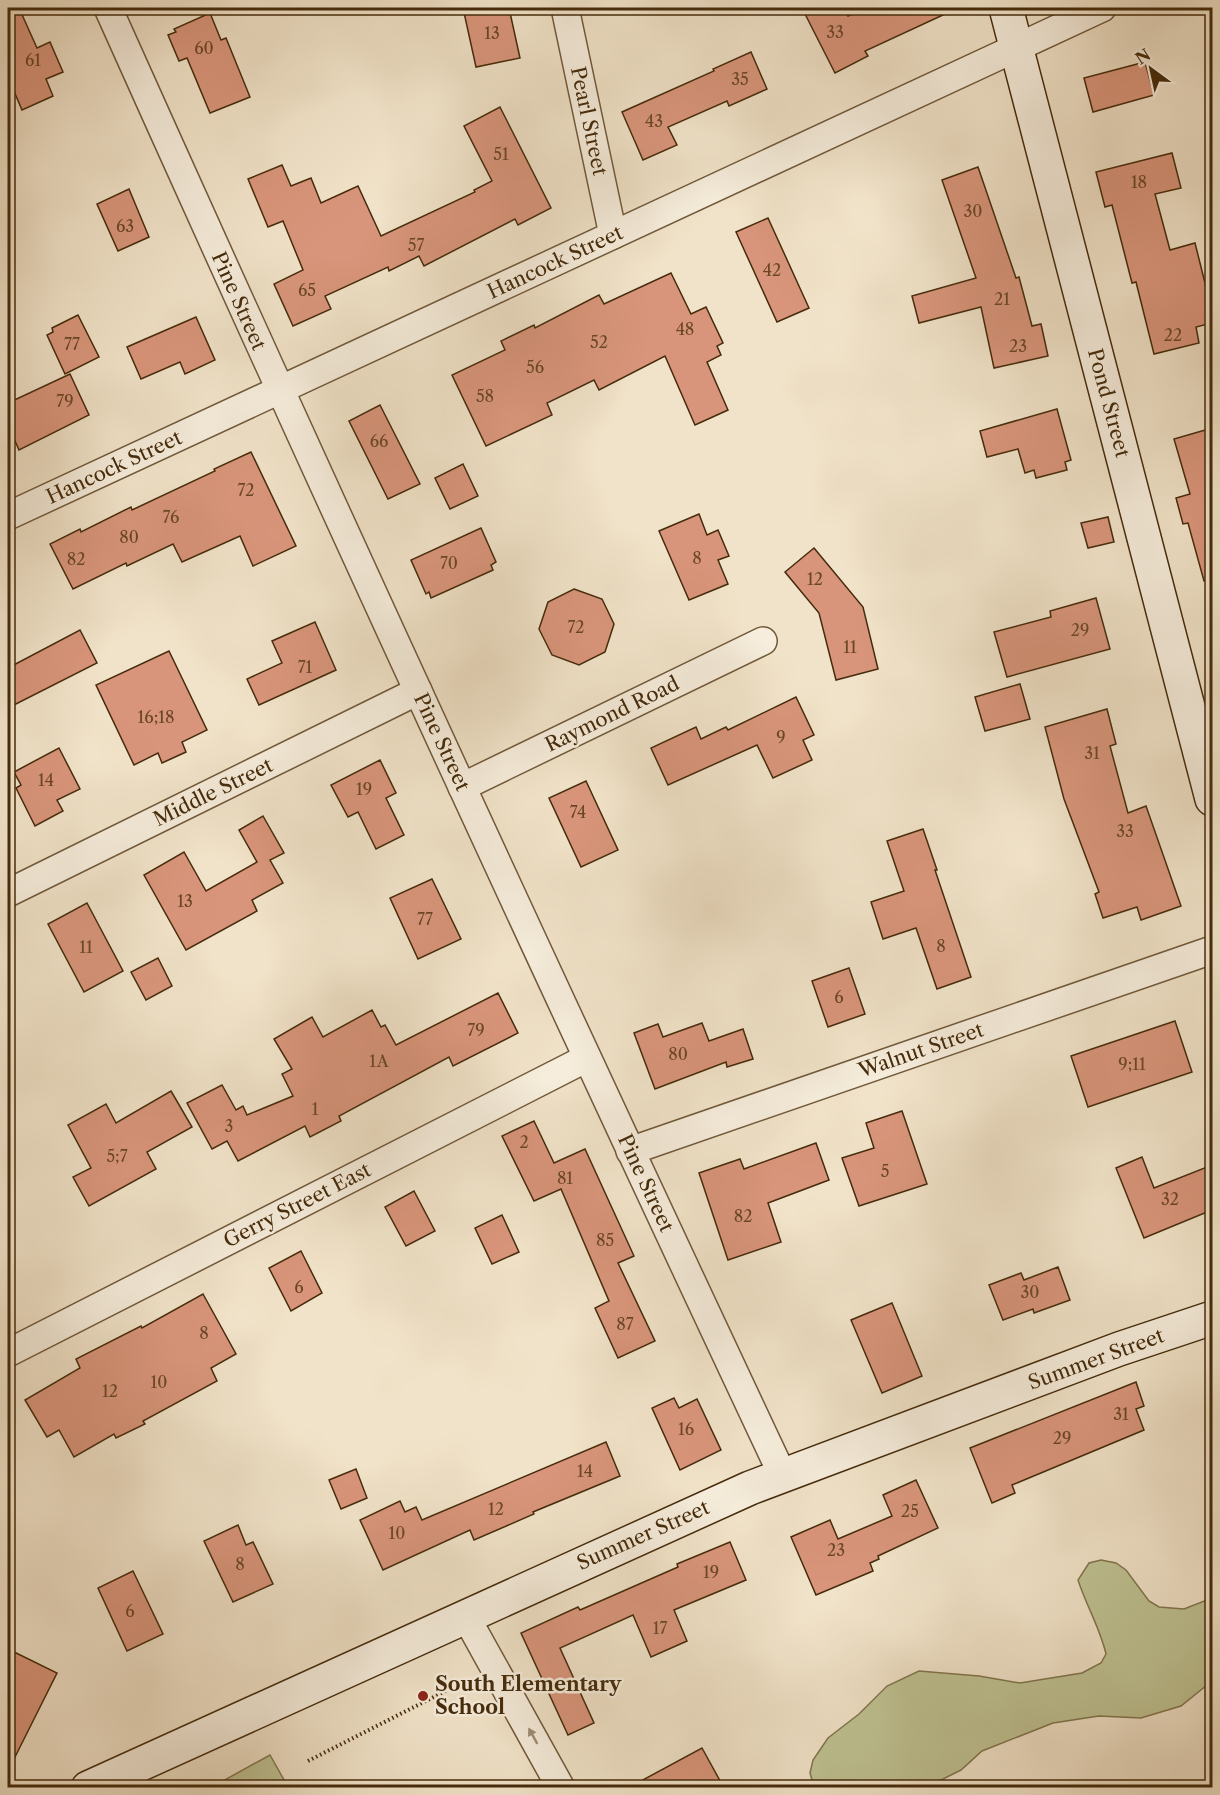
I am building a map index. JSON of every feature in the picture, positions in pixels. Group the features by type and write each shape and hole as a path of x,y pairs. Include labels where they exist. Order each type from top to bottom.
{"main road":[{"name":"Pond Street","path":"1006,8 1212,799"},
{"name":"Summer Street","path":"88,1788 465,1615 782,1474 1107,1353 1212,1318"}],"street":[{"name":"Pine Street","path":"108,8 279,391 782,1474"},
{"name":"Pearl Street","path":"565,8 613,235"},
{"name":"Hancock Street","path":"8,516 1102,8"},
{"name":"Raymond Road","path":"462,787 763,641"},
{"name":"Middle Street","path":"8,893 418,691"},
{"name":"Walnut Street","path":"630,1151 1212,950"},
{"name":"Gerry Street East","path":"8,1353 587,1058"},
{"path":"465,1615 561,1788"}],"path":[{"path":"308,1761 494,1666"}],"green space":[{"path":"1101,1560 1116,1563 1126,1570 1149,1601 1159,1607 1184,1609 1212,1598 1212,1681 1181,1706 1141,1718 1099,1716 1053,1723 982,1751 961,1770 927,1787 814,1787 810,1773 813,1760 828,1738 859,1714 887,1686 919,1671 979,1676 1020,1683 1082,1673 1101,1663 1106,1654 1078,1580 1089,1563"},
{"path":"270,1755 288,1787 212,1787"}],"building":[{"path":"8,8 19,8 37,48 50,42 63,72 46,79 53,96 22,110 8,77"},
{"path":"463,8 509,8 520,58 476,67"},
{"path":"802,8 843,8 848,16 867,8 958,8 865,51 868,56 835,73"},
{"path":"210,13 221,40 226,38 250,97 210,113 187,58 179,61 168,35 176,32 174,29"},
{"path":"751,52 767,89 729,106 727,101 668,127 677,145 643,160 622,112"},
{"path":"1145,62 1154,95 1093,112 1084,78"},
{"path":"500,107 551,208 518,225 515,219 424,266 419,256 389,271 388,267 325,296 331,309 293,326 274,284 303,270 283,221 268,227 248,179 282,165 291,186 311,178 321,203 358,186 381,236 475,192 474,190 492,181 464,126"},
{"path":"1172,153 1181,188 1155,194 1170,250 1195,243 1212,311 1212,323 1196,327 1199,343 1154,354 1136,282 1132,283 1112,205 1105,207 1096,172"},
{"path":"978,167 1016,278 1019,277 1032,326 1041,324 1048,356 994,368 981,307 919,323 912,296 976,278 942,180"},
{"path":"129,189 149,237 118,251 97,204"},
{"path":"768,218 809,308 777,322 736,232"},
{"path":"671,273 691,314 706,307 723,343 717,346 721,355 707,362 728,410 695,425 665,356 599,390 594,380 547,403 552,415 486,446 452,375 505,350 501,341 534,325 535,328 599,295 604,304"},
{"path":"78,315 99,357 65,374 47,335 53,332 52,328"},
{"path":"196,317 215,360 185,374 180,362 141,379 127,347"},
{"path":"70,374 89,415 19,450 8,425 8,403"},
{"path":"380,405 420,484 388,499 349,421"},
{"path":"1057,409 1071,460 1065,462 1067,470 1036,478 1034,470 1025,473 1018,449 987,457 980,431"},
{"path":"1212,428 1212,580 1204,581 1188,523 1183,524 1176,498 1190,494 1174,439"},
{"path":"251,452 296,546 253,566 240,536 182,562 173,544 127,566 126,563 73,589 50,544 80,529 81,532 131,507 132,510"},
{"path":"463,464 478,496 450,509 435,478"},
{"path":"699,514 707,535 718,530 729,556 718,560 728,584 689,600 659,531"},
{"path":"1108,517 1114,542 1088,548 1081,523"},
{"path":"481,528 496,562 491,565 493,570 431,598 429,592 426,594 411,560"},
{"path":"814,548 863,607 878,669 836,680 819,613 785,572"},
{"path":"574,589 602,599 614,624 605,652 579,665 552,655 539,629 548,602"},
{"path":"1096,598 1110,649 1007,677 994,632 1051,617 1050,611"},
{"path":"315,622 336,670 259,705 247,679 282,663 272,641"},
{"path":"80,630 97,663 8,708 8,668"},
{"path":"169,651 207,730 182,742 186,752 162,763 158,753 134,765 96,685"},
{"path":"1020,684 1030,719 985,731 975,697"},
{"path":"796,697 814,735 803,740 812,760 773,778 757,745 668,785 651,748 696,727 701,739 726,727 728,730"},
{"path":"1107,709 1116,744 1110,746 1128,813 1146,806 1181,906 1141,920 1137,907 1103,918 1095,894 1099,892 1064,799 1045,727"},
{"path":"59,748 80,789 57,800 63,811 35,826 16,788 21,785 14,772"},
{"path":"380,760 396,793 386,798 404,835 376,849 358,812 348,817 331,785"},
{"path":"586,781 618,850 581,867 549,798"},
{"path":"263,816 284,853 270,860 283,883 252,900 257,911 186,950 144,875 184,852 206,891 257,862 239,830"},
{"path":"923,829 971,977 937,989 916,928 883,939 871,902 904,891 887,841"},
{"path":"432,879 461,939 418,959 390,898"},
{"path":"87,903 123,971 84,992 48,924"},
{"path":"158,958 172,986 146,1000 131,972"},
{"path":"849,968 865,1014 828,1027 812,981"},
{"path":"498,993 518,1033 453,1066 449,1057 339,1116 341,1121 310,1137 305,1126 238,1161 227,1141 212,1149 187,1103 222,1085 236,1110 243,1106 247,1115 293,1096 282,1074 292,1069 274,1039 312,1017 323,1037 372,1010 381,1027 385,1025 396,1045"},
{"path":"1175,1021 1192,1072 1088,1107 1071,1056"},
{"path":"702,1023 709,1041 743,1029 753,1059 727,1067 726,1062 655,1089 634,1033 658,1024 663,1037"},
{"path":"171,1091 192,1127 147,1152 156,1169 89,1206 73,1177 91,1168 68,1125 106,1104 116,1123"},
{"path":"902,1111 927,1184 859,1206 842,1158 874,1148 866,1123"},
{"path":"534,1121 554,1163 585,1149 634,1256 618,1263 655,1341 618,1358 595,1308 609,1301 561,1189 534,1201 502,1136"},
{"path":"816,1143 829,1180 768,1203 781,1242 728,1260 699,1173 740,1159 744,1169"},
{"path":"1142,1157 1154,1188 1212,1165 1212,1210 1144,1238 1116,1168"},
{"path":"414,1191 435,1231 406,1246 385,1207"},
{"path":"502,1215 519,1252 492,1264 475,1228"},
{"path":"301,1251 322,1293 291,1311 269,1268"},
{"path":"1058,1267 1070,1300 1034,1313 1033,1309 1003,1320 989,1285 1021,1273 1024,1280"},
{"path":"203,1294 236,1354 211,1368 217,1381 143,1421 145,1424 116,1438 114,1434 74,1457 59,1430 47,1437 25,1400 80,1368 76,1359 141,1326 142,1328"},
{"path":"892,1303 922,1376 882,1393 851,1320"},
{"path":"1136,1382 1144,1406 1136,1409 1144,1430 1012,1485 1015,1493 992,1503 970,1448"},
{"path":"674,1398 679,1408 697,1399 721,1450 680,1470 652,1408"},
{"path":"606,1442 620,1476 533,1512 534,1514 474,1540 470,1530 383,1570 360,1520 400,1501 405,1512 416,1507 422,1520"},
{"path":"356,1469 367,1498 341,1509 329,1480"},
{"path":"916,1480 938,1528 878,1556 879,1559 870,1563 873,1571 816,1595 791,1537 830,1520 838,1539 892,1516 883,1495"},
{"path":"238,1525 246,1545 253,1542 273,1584 233,1602 204,1541"},
{"path":"730,1542 746,1580 674,1610 687,1641 651,1657 633,1615 560,1648 594,1723 568,1735 521,1633 578,1607 580,1610 678,1567 677,1564"},
{"path":"133,1571 163,1634 127,1651 98,1588"},
{"path":"8,1649 57,1673 8,1771"},
{"path":"702,1748 724,1788 628,1788"}],"place":[{"name":"South Elementary School","path":"423,1696"}]}
